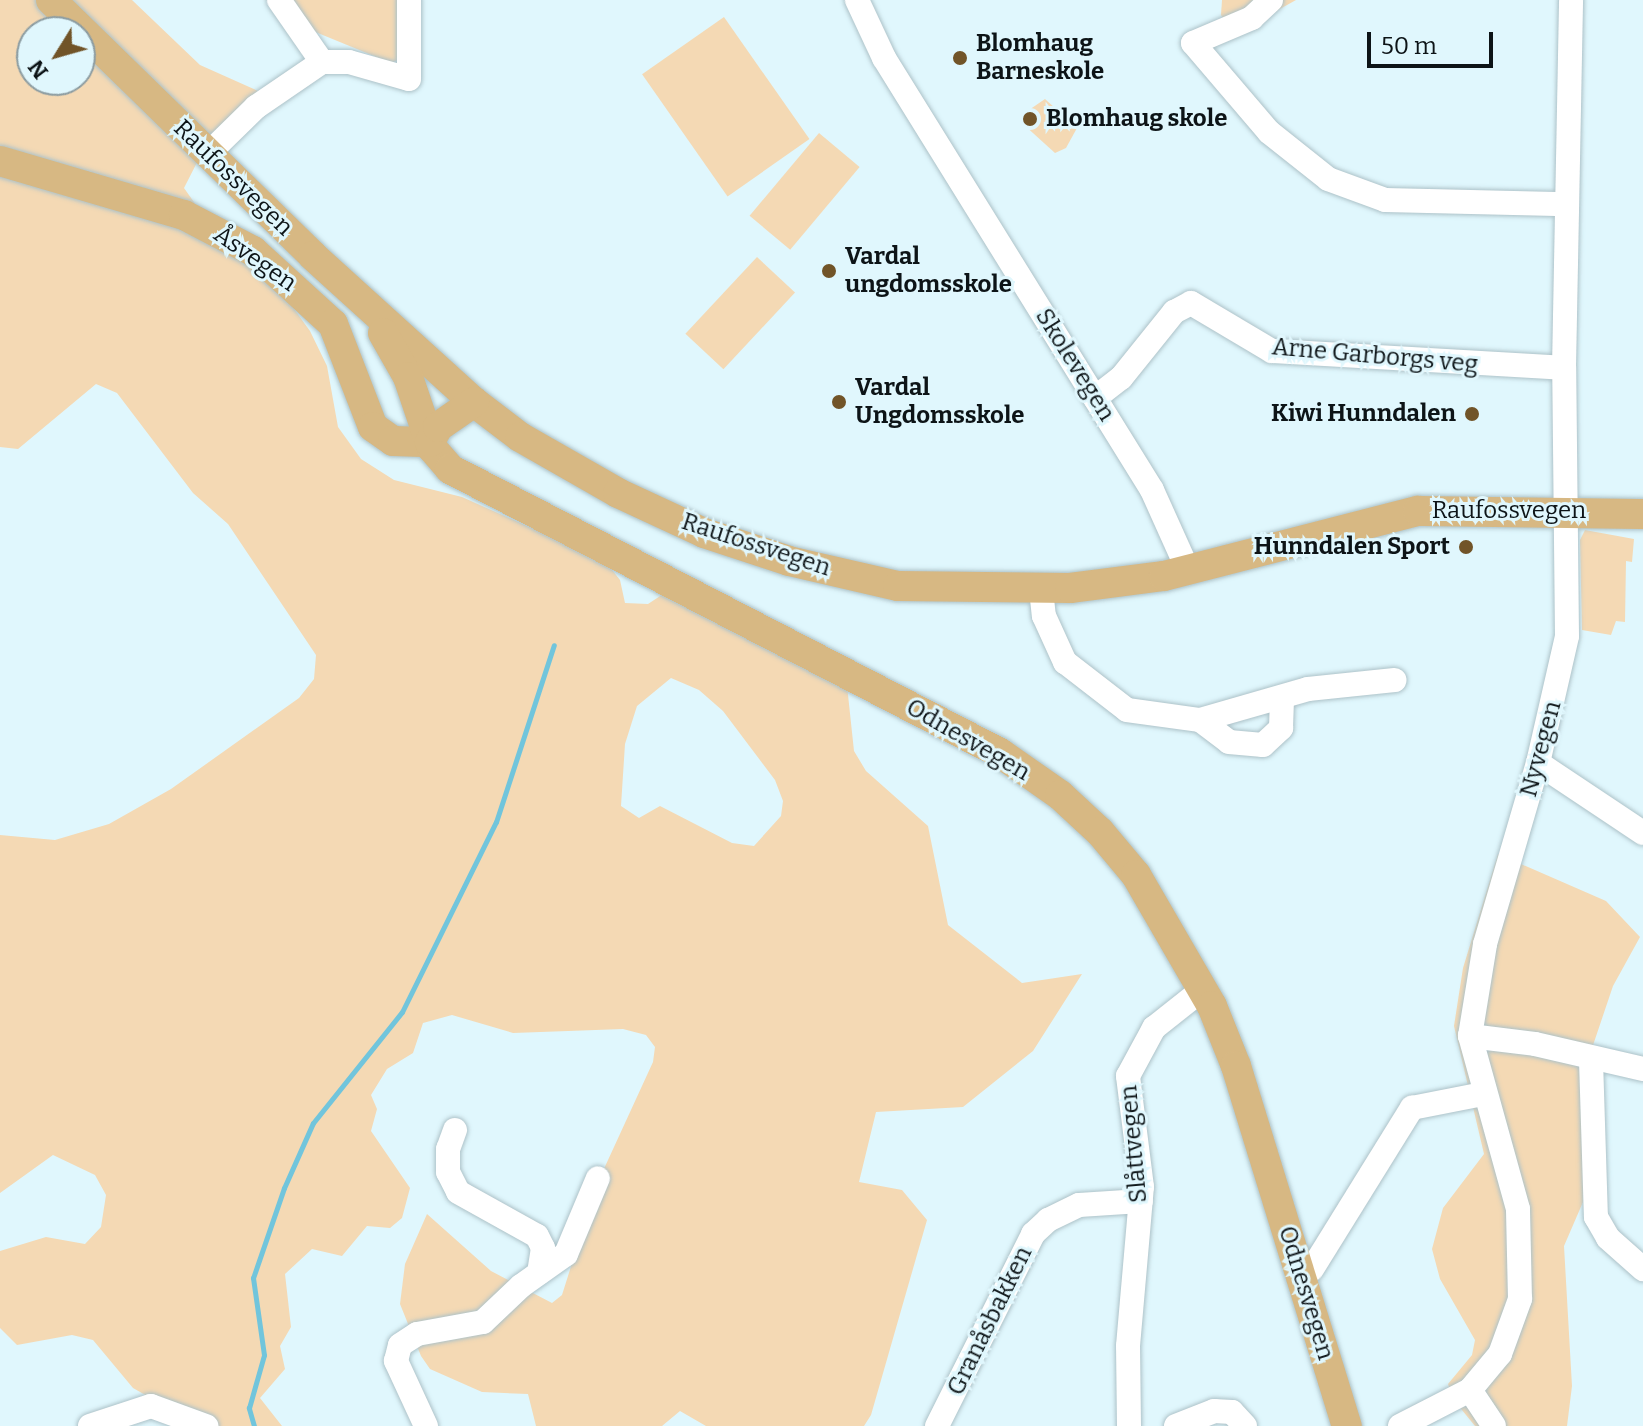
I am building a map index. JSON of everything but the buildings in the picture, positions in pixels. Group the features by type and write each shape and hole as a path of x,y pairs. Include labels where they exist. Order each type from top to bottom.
{"main road":[{"name":"Raufossvegen","path":"51,0 362,301 464,393 520,437 618,493 704,533 789,561 898,586 1041,589 1188,570 1418,511 1567,510 1643,514"},
{"name":"Åsvegen","path":"0,161 184,215 253,251 333,324 373,427 393,441 426,430"},
{"name":"Odnesvegen","path":"362,301 402,363 440,461 455,473 959,731 1024,770 1100,832 1136,875 1203,989 1236,1066 1347,1426"},
{"path":"426,430 438,427 464,393"}],"street":[{"path":"279,0 322,62"},
{"path":"208,154 256,107 322,62 349,62 409,79 409,0"},
{"name":"Skolevegen","path":"857,0 884,58 1152,490 1188,570"},
{"path":"1271,0 1252,18 1193,43 1269,132 1328,179 1385,200 1567,204"},
{"name":"Nyvegen","path":"1400,1426 1470,1390 1500,1354 1516,1321 1523,1268 1511,1177 1483,1094 1470,1036 1485,944 1538,763 1567,636 1564,368 1571,0"},
{"name":"Arne Garborgs veg","path":"1095,398 1121,378 1174,312 1191,303 1272,351 1564,368"},
{"path":"1041,589 1051,637 1065,662 1087,684 1127,710 1200,720 1352,681 1395,680"},
{"path":"1200,720 1229,742 1263,745 1281,728 1282,698"},
{"path":"1538,763 1643,833"},
{"name":"Slåttvegen","path":"1129,1426 1128,1346 1141,1201 1128,1076 1154,1028 1203,989"},
{"path":"1470,1036 1546,1046 1591,1060 1643,1069"},
{"path":"1591,1060 1596,1217 1608,1238 1643,1269"},
{"path":"1312,1269 1412,1108 1483,1094"},
{"path":"455,1130 448,1149 448,1172 458,1192 537,1236 543,1248 539,1273"},
{"path":"426,1426 396,1361 400,1345 417,1334 483,1322 539,1273 566,1254 598,1178"},
{"name":"Granåsbakken","path":"937,1426 1005,1280 1033,1234 1048,1220 1079,1205 1141,1201"},
{"path":"1470,1390 1494,1426"},
{"path":"90,1426 151,1406 206,1426"},
{"path":"1176,1426 1214,1411 1232,1412 1245,1426"}],"shaded area":[{"path":"0,0 132,0 200,65 258,91 212,133 184,188 220,239 286,298 310,331 327,366 338,427 361,459 394,480 462,497 605,561 620,580 625,603 648,604 683,581 846,676 854,751 866,771 928,826 948,925 1022,983 1082,974 1033,1051 963,1107 876,1112 859,1182 902,1190 927,1220 871,1415 864,1426 706,1426 680,1411 662,1426 536,1426 528,1394 482,1392 430,1369 421,1356 400,1304 405,1264 427,1214 491,1271 552,1303 562,1295 597,1184 653,1062 655,1047 646,1035 623,1029 513,1033 452,1015 423,1023 413,1053 387,1069 371,1095 377,1109 371,1131 410,1188 402,1218 390,1228 367,1226 342,1256 312,1249 285,1274 291,1327 280,1346 285,1369 260,1398 282,1426 200,1426 133,1388 93,1340 72,1335 17,1345 0,1328 0,1251 46,1237 85,1244 101,1227 106,1195 95,1175 53,1155 0,1193 0,835 55,840 109,824 171,789 299,698 314,679 316,655 228,524 193,493 117,393 96,384 18,449 0,447","holes":["671,678 699,690 723,711 775,780 783,801 781,816 754,846 732,843 660,806 639,818 621,806 625,744 637,706"]},
{"path":"291,0 398,0 402,58 391,63 313,31"},
{"path":"1222,0 1296,0 1233,35 1221,15"},
{"path":"724,17 809,139 728,196 642,74"},
{"path":"1045,99 1077,128 1066,148 1055,153 1023,124 1026,112"},
{"path":"819,133 860,167 790,250 750,216"},
{"path":"757,257 795,292 723,369 685,334"},
{"path":"1585,530 1634,539 1632,562 1626,561 1625,622 1616,621 1611,635 1582,630 1580,540"},
{"path":"1498,854 1606,901 1640,937 1613,986 1587,1063 1583,1202 1564,1246 1572,1386 1567,1426 1475,1426 1453,1399 1448,1384 1472,1355 1475,1340 1440,1279 1432,1249 1443,1208 1484,1154 1454,1026 1463,968"}],"waterway":[{"path":"254,1426 249,1408 264,1355 253,1278 284,1188 313,1123 402,1012 496,822 554,645"}],"place":[{"name":"Blomhaug Barneskole","path":"960,58"},
{"name":"Blomhaug skole","path":"1030,119"},
{"name":"Vardal ungdomsskole","path":"829,271"},
{"name":"Vardal Ungdomsskole","path":"839,402"},
{"name":"Kiwi Hunndalen","path":"1472,414"},
{"name":"Hunndalen Sport","path":"1466,547"}]}
